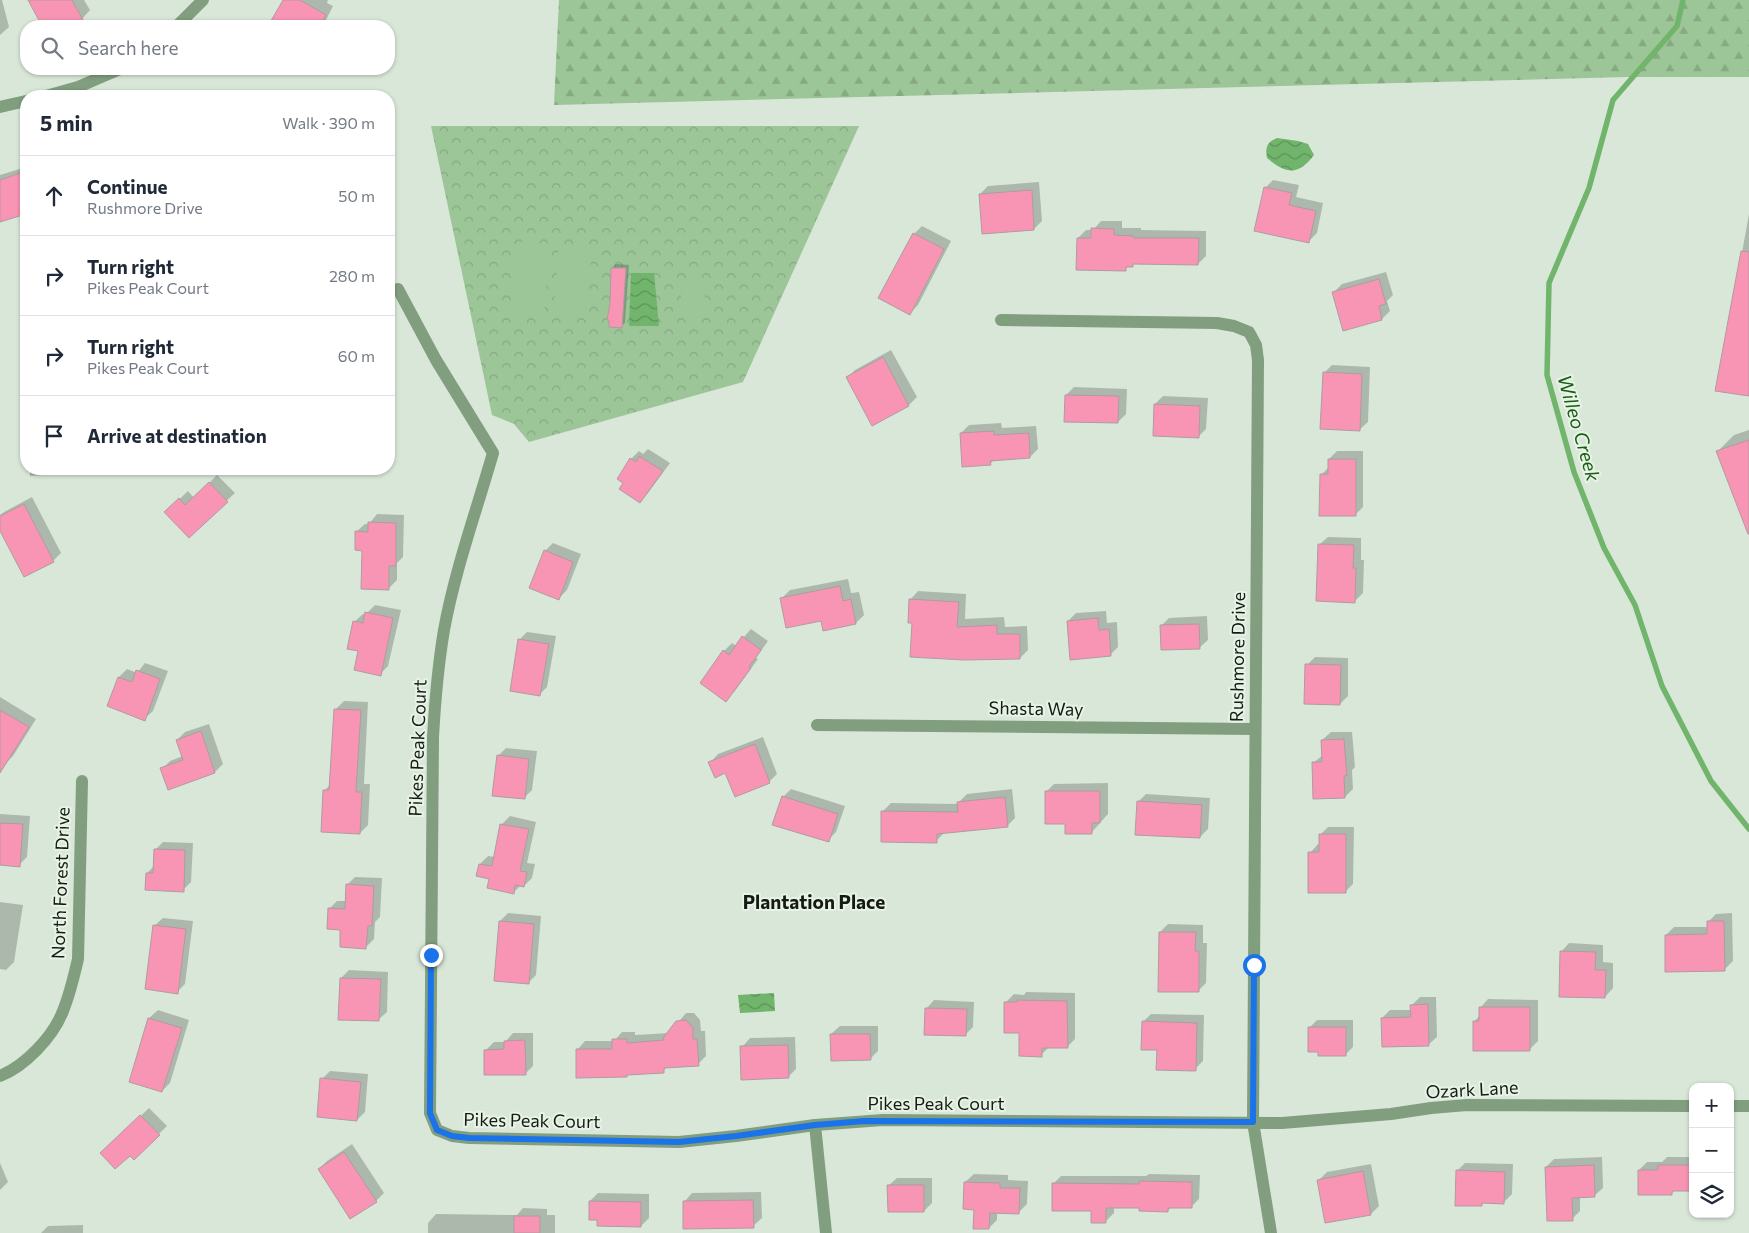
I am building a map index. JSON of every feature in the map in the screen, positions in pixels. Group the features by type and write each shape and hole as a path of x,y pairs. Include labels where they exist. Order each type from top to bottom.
{"street":[{"path":"183,20 203,0"},
{"path":"83,90 110,75"},
{"path":"0,107 20,102"},
{"name":"Pikes Peak Court","path":"398,289 436,360 493,453 455,583 444,630 436,683 433,737 430,1113 437,1130 452,1136 469,1138 679,1142 815,1125 883,1120 1253,1122"},
{"name":"Rushmore Drive","path":"1001,320 1217,323 1234,326 1249,332 1256,345 1258,360 1253,1122 1271,1233"},
{"name":"Shasta Way","path":"817,725 1255,729"},
{"name":"North Forest Drive","path":"0,1076 20,1066 44,1040 63,1013 72,987 78,958 82,781"},
{"name":"Ozark Lane","path":"1253,1122 1302,1122 1467,1105 1689,1106"},
{"path":"1734,1106 1749,1106"},
{"path":"815,1125 826,1233"}],"green space":[{"path":"559,0 1749,0 1749,77 1627,77 554,105"},
{"path":"431,126 859,126 743,382 529,442 514,424 492,415"},
{"path":"516,242 550,244 544,315 510,312"},
{"path":"559,245 592,248 586,318 553,315"},
{"path":"703,282 707,317 683,319 680,285"}],"water":[{"path":"1277,138 1308,144 1314,155 1303,167 1286,170 1267,158 1266,154 1269,143"},
{"path":"631,273 654,273 659,326 629,326"},
{"path":"774,993 775,1011 740,1013 738,995"}],"building":[{"path":"28,0 72,0 83,20 39,20"},
{"path":"283,0 300,0 326,15 323,20 271,20"},
{"path":"20,173 20,216 0,222 0,180"},
{"path":"1264,187 1292,193 1289,205 1316,211 1309,243 1254,231"},
{"path":"1032,190 1034,230 982,234 979,194"},
{"path":"1091,228 1114,229 1114,235 1134,236 1134,238 1199,238 1198,265 1133,264 1133,267 1126,267 1126,271 1076,270 1077,238 1091,238"},
{"path":"913,233 944,249 910,315 878,298"},
{"path":"1741,251 1749,252 1749,396 1715,391"},
{"path":"611,268 626,268 622,328 609,327 609,320 607,320 610,304"},
{"path":"1379,279 1386,304 1379,306 1382,320 1343,331 1332,292"},
{"path":"883,357 909,406 872,426 846,377"},
{"path":"1323,372 1362,374 1360,431 1320,429"},
{"path":"1065,395 1119,396 1118,423 1064,422"},
{"path":"1154,404 1200,406 1199,438 1153,436"},
{"path":"994,431 994,435 1029,433 1030,458 990,461 991,465 962,467 960,433"},
{"path":"1749,440 1749,534 1748,534 1716,451"},
{"path":"639,456 663,471 640,503 619,489 623,483 617,479 630,458 636,462"},
{"path":"1328,459 1356,459 1356,516 1319,516 1320,474 1328,474"},
{"path":"209,482 228,502 189,538 164,512 179,498 185,505"},
{"path":"24,504 54,562 24,577 0,531 0,516"},
{"path":"368,522 396,523 396,566 389,566 389,590 361,589 362,551 355,550 355,531 368,532"},
{"path":"1318,544 1354,545 1353,568 1356,568 1355,603 1316,601"},
{"path":"544,550 573,562 559,600 529,588"},
{"path":"840,586 843,601 851,599 856,624 823,631 821,621 786,628 780,598"},
{"path":"909,599 959,602 957,627 997,625 997,634 1020,634 1020,659 964,660 910,657 912,623 908,623"},
{"path":"365,612 393,618 381,676 354,670 358,651 347,649 353,621 363,623"},
{"path":"1098,618 1099,630 1109,629 1111,656 1070,660 1067,621"},
{"path":"1199,624 1200,649 1161,650 1160,625"},
{"path":"742,636 761,650 749,667 751,668 726,702 700,683 723,650 729,655"},
{"path":"518,639 549,644 540,696 510,691"},
{"path":"1305,664 1341,665 1340,705 1304,704"},
{"path":"136,670 160,679 145,721 107,706 118,677 132,682"},
{"path":"334,709 361,710 356,792 362,792 360,834 321,832 323,790 329,790"},
{"path":"0,710 29,727 0,773"},
{"path":"201,731 215,773 168,790 160,768 183,760 176,740"},
{"path":"1344,739 1347,776 1344,776 1345,798 1313,799 1312,762 1322,762 1321,740"},
{"path":"755,744 770,783 735,797 725,773 715,778 708,762"},
{"path":"497,755 529,759 525,799 492,796"},
{"path":"1045,791 1100,791 1100,823 1092,823 1092,834 1065,834 1065,824 1045,824"},
{"path":"782,796 838,814 829,842 772,825"},
{"path":"1005,797 1008,827 937,834 937,843 881,842 881,811 958,812 957,802"},
{"path":"1137,801 1202,805 1200,838 1135,835"},
{"path":"0,823 23,824 20,867 0,865"},
{"path":"500,824 529,829 520,871 527,872 524,887 515,885 514,894 487,888 489,879 476,876 479,864 492,866"},
{"path":"1319,834 1346,834 1346,893 1308,893 1308,852 1319,852"},
{"path":"154,849 185,850 184,892 145,890 146,873 153,873"},
{"path":"346,884 374,886 372,926 368,926 366,949 340,947 340,930 327,929 328,908 345,909"},
{"path":"499,921 534,924 529,984 494,981"},
{"path":"1707,921 1724,921 1725,971 1665,972 1665,935 1707,934"},
{"path":"153,925 186,929 178,994 145,989"},
{"path":"1159,932 1196,932 1195,951 1199,951 1199,992 1158,992"},
{"path":"1560,951 1596,952 1595,970 1606,970 1605,998 1559,997"},
{"path":"340,978 381,979 379,1021 338,1020"},
{"path":"1017,1000 1067,1001 1068,1048 1042,1048 1042,1057 1019,1056 1019,1033 1004,1033 1004,1002 1017,1002"},
{"path":"1428,1004 1429,1046 1382,1047 1381,1018 1411,1017 1410,1005"},
{"path":"1479,1007 1530,1007 1530,1051 1473,1051 1473,1021 1479,1021"},
{"path":"925,1008 967,1009 966,1036 924,1035"},
{"path":"148,1018 182,1028 162,1092 129,1082"},
{"path":"686,1020 693,1028 693,1039 697,1039 699,1066 664,1068 664,1073 627,1075 627,1077 576,1078 576,1049 612,1049 612,1039 627,1039 627,1043 664,1040 663,1038 676,1021"},
{"path":"1142,1021 1197,1023 1196,1071 1156,1070 1157,1050 1141,1050"},
{"path":"1308,1027 1346,1027 1346,1056 1318,1056 1318,1052 1308,1052"},
{"path":"830,1034 870,1034 871,1060 831,1061"},
{"path":"525,1040 526,1075 484,1075 484,1050 504,1049 504,1041"},
{"path":"788,1045 789,1078 741,1080 740,1046"},
{"path":"320,1078 361,1082 357,1121 317,1117"},
{"path":"140,1115 160,1135 134,1160 130,1156 115,1169 100,1153"},
{"path":"344,1152 377,1202 350,1219 318,1169"},
{"path":"1594,1165 1595,1197 1572,1198 1573,1221 1547,1221 1545,1167"},
{"path":"1658,1165 1689,1165 1689,1191 1672,1191 1672,1195 1638,1195 1638,1170 1658,1170"},
{"path":"1456,1170 1505,1172 1504,1204 1482,1203 1482,1206 1455,1206"},
{"path":"1363,1171 1371,1215 1325,1223 1317,1180"},
{"path":"1139,1181 1192,1182 1192,1208 1168,1208 1168,1212 1139,1211 1139,1208 1106,1208 1106,1223 1091,1223 1091,1211 1052,1211 1052,1183 1139,1184"},
{"path":"964,1182 1000,1183 1000,1188 1020,1188 1019,1214 990,1213 989,1229 973,1229 974,1210 963,1209"},
{"path":"887,1185 924,1185 924,1212 888,1212"},
{"path":"753,1200 754,1228 683,1229 683,1201"},
{"path":"589,1201 641,1202 641,1227 597,1226 597,1220 589,1220"},
{"path":"514,1216 540,1216 540,1233 514,1233"}],"waterway":[{"name":"Willeo Creek","path":"1683,0 1677,26 1613,100 1589,188 1549,283 1547,375 1574,472 1604,548 1635,605 1662,686 1711,781 1749,829"}],"district":[{"name":"Plantation Place","path":"814,902"}],"route":[{"path":"431,955 430,1113 437,1130 452,1136 469,1138 679,1142 815,1125 864,1121 1253,1122 1254,965"}]}
